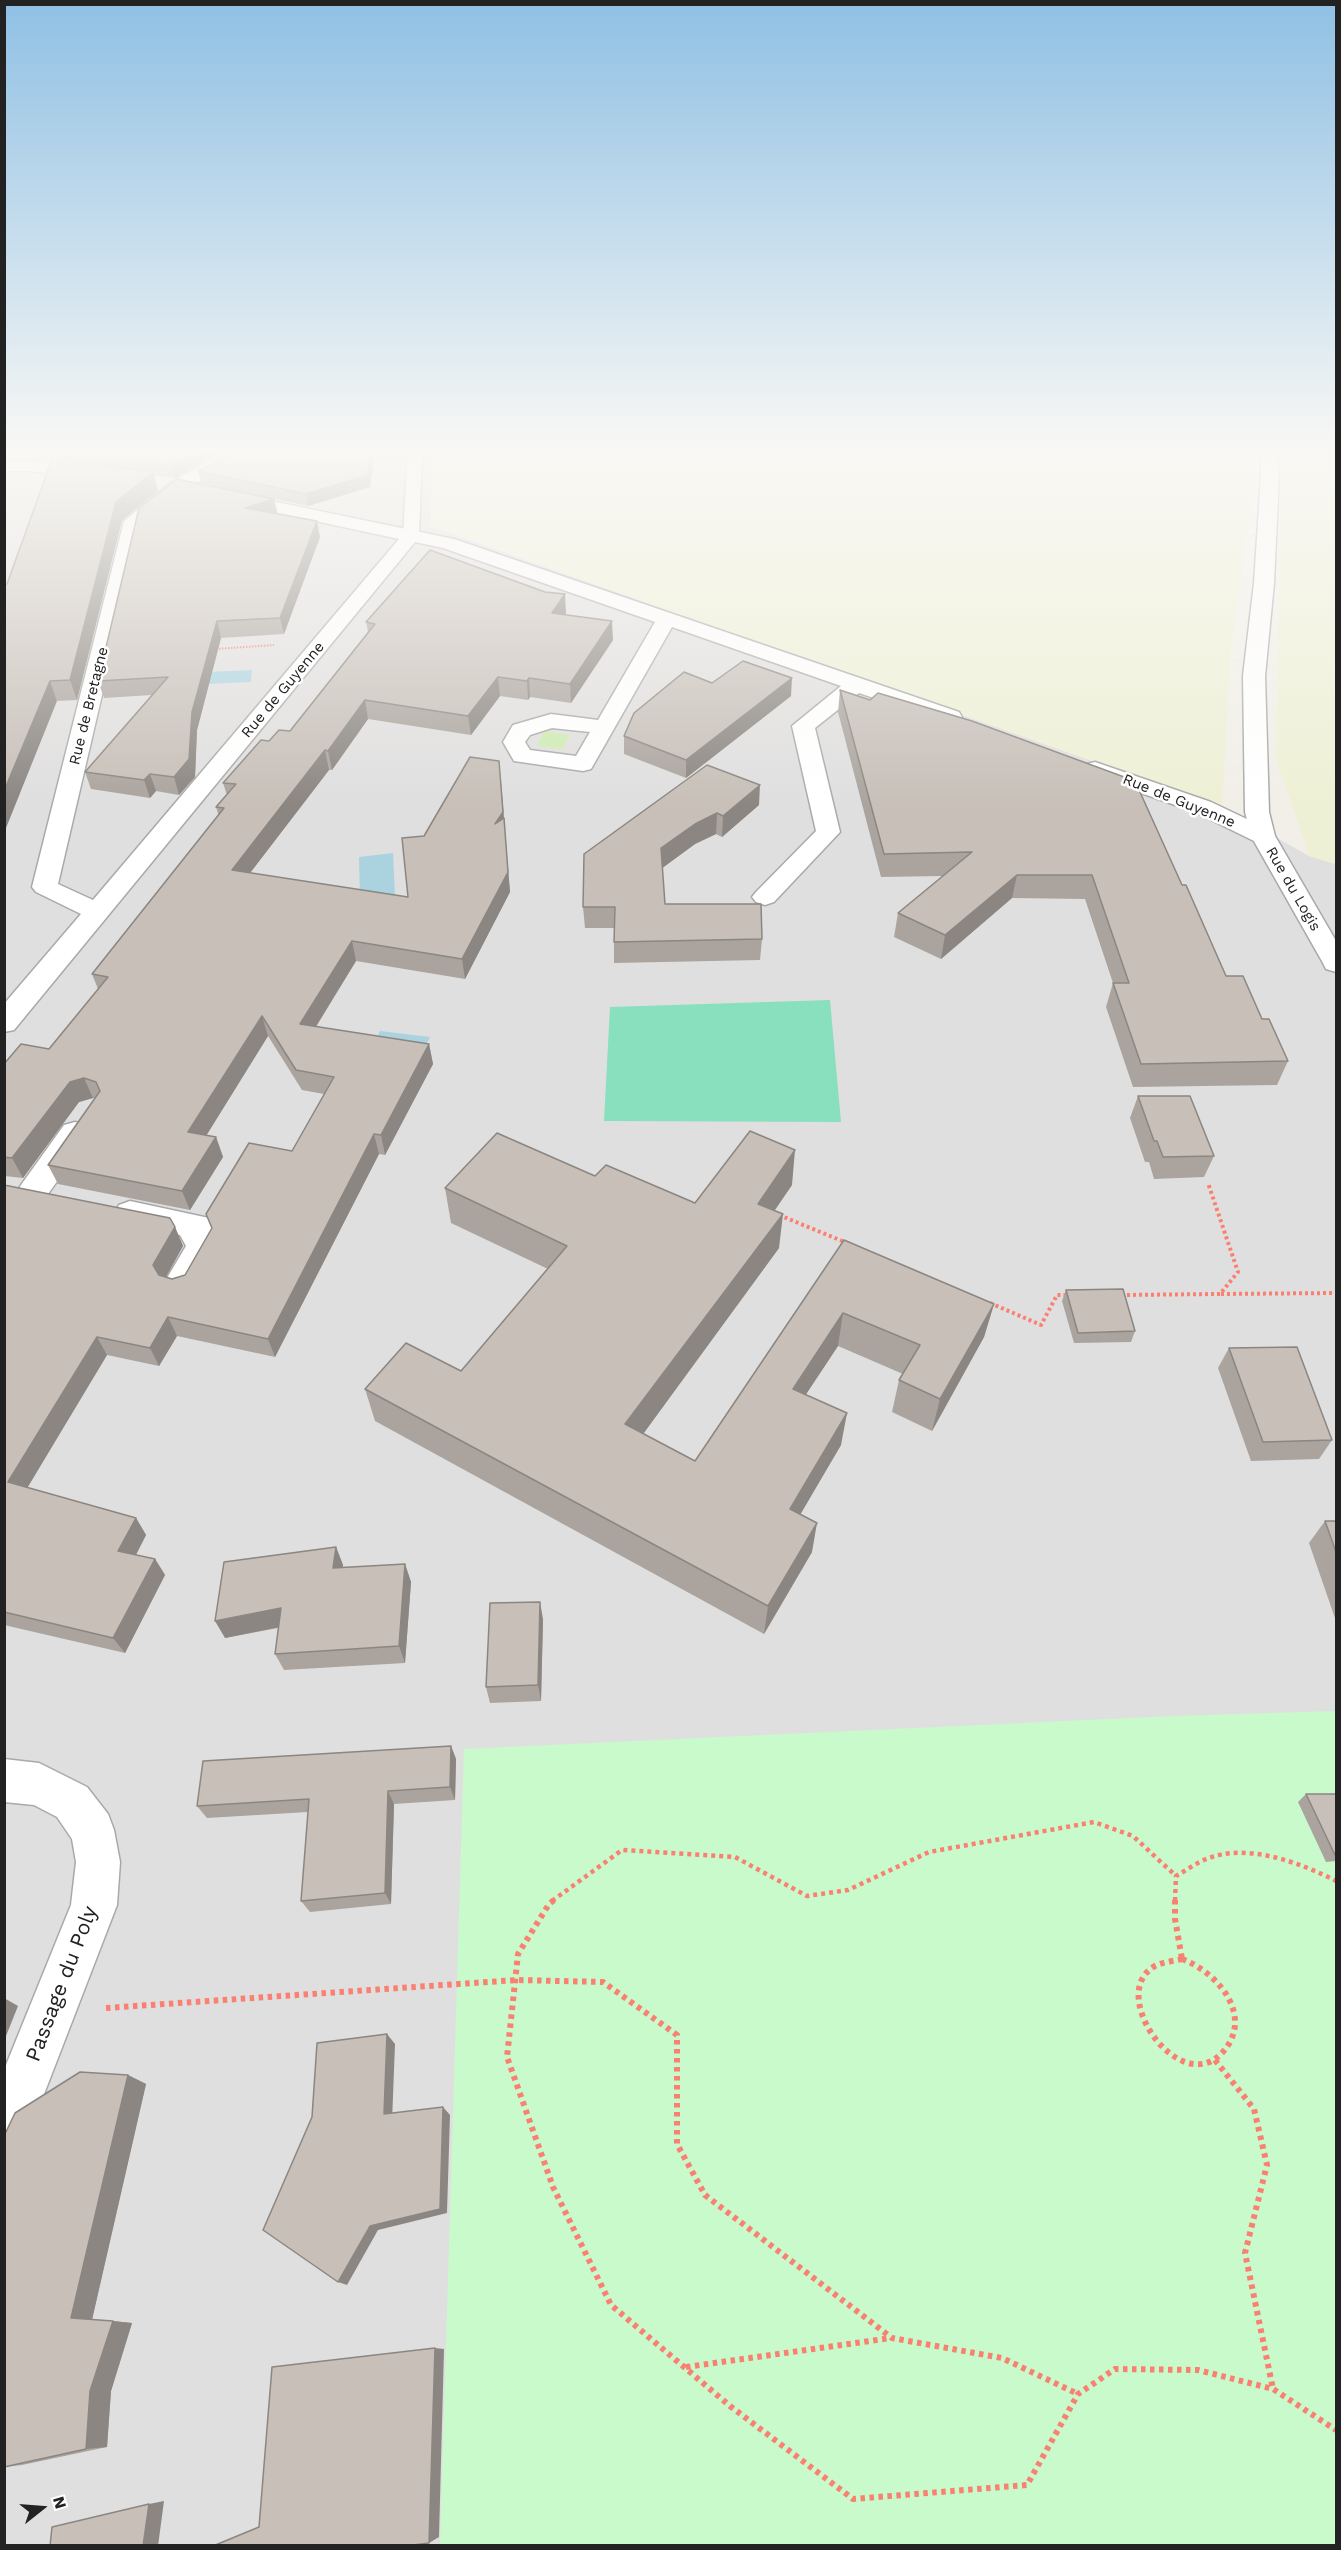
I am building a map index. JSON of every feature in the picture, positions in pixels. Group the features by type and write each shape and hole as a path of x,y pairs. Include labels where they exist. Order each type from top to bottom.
{"street":[{"name":"Rue de Bretagne","path":"99,912 45,887 122,568"},
{"name":"Rue de Guyenne","path":"4,1023 384,568"},
{"path":"518,568 968,724"},
{"path":"1260,824 1254,675 1265,568"},
{"path":"604,727 666,620"},
{"path":"765,897 828,832 803,726 857,684"},
{"name":"Rue de Guyenne","path":"1080,764 1203,807 1260,824"},
{"name":"Rue du Logis","path":"1260,824 1336,963"},
{"path":"18,1191 92,1110"},
{"path":"18,1191 65,1200"},
{"path":"99,1207 205,1217 195,1233 202,1246 181,1283"},
{"name":"Passage du Poly","path":"4,1780 39,1784 72,1802 92,1830 98,1862 94,1905 4,2133"}],"path":[{"path":"206,650 323,642"},
{"path":"1208,1183 1238,1272 1220,1294"},
{"path":"773,1212 850,1245"},
{"path":"1116,1295 1336,1293"},
{"path":"983,1300 1041,1325 1057,1295 1069,1295"},
{"path":"1182,1959 1175,1919 1176,1876 1133,1836 1094,1822 929,1852 848,1890 807,1896 735,1857 622,1850 549,1904 518,1954 507,2056 553,2187 611,2305 730,2406 853,2499 1027,2485 1078,2394 1115,2369 1198,2370 1273,2389 1336,2430"},
{"path":"1176,1876 1214,1855 1262,1855 1324,1874 1336,1881"},
{"path":"1182,1959 1212,1974 1224,1988 1232,2004 1232,2037 1225,2050 1215,2060 1199,2064 1183,2061 1167,2053 1154,2040 1141,2016 1139,1990 1145,1976 1154,1965 1167,1960 1182,1959"},
{"path":"52,2012 517,1980 603,1982 677,2035 677,2145 705,2195 892,2338"},
{"path":"1215,2060 1254,2109 1267,2165 1245,2253 1273,2389"},
{"path":"686,2367 892,2338 1002,2358 1078,2394"}],"shaded area":[{"path":"5,568 549,568 1222,807 1309,856 1336,864 1336,2545 5,2546"}],"green space":[{"path":"549,568 1242,568 1231,651 1222,807"},
{"path":"1279,568 1336,568 1336,864 1309,856 1276,759"},
{"path":"544,731 570,735 563,749 537,746"},
{"path":"830,1000 841,1122 604,1121 610,1007"},
{"path":"1336,1711 1336,2545 440,2546 464,1749 1173,1716"}],"water":[{"path":"252,670 251,682 203,684 207,672"},
{"path":"393,853 395,895 360,898 359,857"},
{"path":"380,1031 430,1037 421,1054 373,1046"}],"building":[{"path":"13,568 99,568 70,680 50,681 4,791 4,584 7,584"},
{"path":"125,568 299,568 280,618 217,621 192,712 189,759 174,777 150,774 144,780 85,772 168,677 98,681"},
{"path":"414,568 479,568 545,592 565,594 552,613 612,621 570,684 529,678 527,681 498,677 468,716 365,700 328,751 325,750 232,870 408,897 402,838 424,836 470,757 499,761 503,812 495,824 504,818 508,872 462,959 352,941 300,1024 429,1044 381,1135 374,1134 268,1339 168,1317 150,1348 97,1337 8,1482 136,1518 118,1551 155,1559 113,1638 4,1612 4,1185 170,1218 175,1227 153,1265 159,1275 172,1279 185,1275 212,1228 206,1214 249,1143 292,1151 334,1077 296,1070 262,1016 188,1132 216,1137 182,1191 48,1165 100,1091 96,1082 84,1078 70,1082 12,1158 4,1157 4,1064 21,1044 49,1049 108,977 92,974 224,808 216,807 236,784 223,783 261,740 269,741 279,730 290,731 375,624 366,622"},
{"path":"743,661 792,678 686,760 624,736 634,713 684,672 712,683"},
{"path":"840,690 870,700 878,693 972,721 1135,781 1182,885 1186,885 1226,976 1243,976 1262,1019 1269,1019 1288,1061 1141,1064 1113,983 1129,983 1092,875 1017,875 945,935 898,913 972,852 884,854"},
{"path":"707,765 760,785 723,816 717,813 695,824 661,848 665,904 761,904 762,939 614,942 615,907 583,907 584,854"},
{"path":"1138,1096 1190,1096 1214,1156 1163,1157 1157,1141 1154,1141"},
{"path":"750,1131 795,1150 758,1204 783,1214 625,1424 695,1461 844,1240 994,1304 940,1399 899,1380 920,1345 843,1313 793,1389 847,1413 790,1509 817,1523 768,1606 365,1389 406,1343 461,1371 567,1246 445,1188 497,1133 595,1176 606,1165 695,1203"},
{"path":"1123,1289 1135,1331 1078,1333 1066,1290"},
{"path":"1297,1347 1332,1440 1263,1442 1229,1348"},
{"path":"1325,1521 1336,1521 1336,1552"},
{"path":"336,1547 333,1568 405,1564 399,1646 275,1654 281,1608 215,1621 224,1562"},
{"path":"540,1602 538,1685 486,1687 490,1603"},
{"path":"451,1746 450,1787 388,1791 385,1893 301,1901 309,1799 197,1806 203,1761"},
{"path":"1306,1794 1336,1794 1336,1855 1335,1855"},
{"path":"387,2034 384,2114 443,2107 440,2209 370,2226 338,2282 263,2230 312,2117 317,2043"},
{"path":"80,2072 128,2075 71,2318 113,2321 90,2391 86,2449 4,2467 4,2136 15,2113"},
{"path":"435,2348 429,2543 405,2546 213,2546 259,2527 272,2367"},
{"path":"149,2504 143,2546 50,2546 52,2527"}]}
